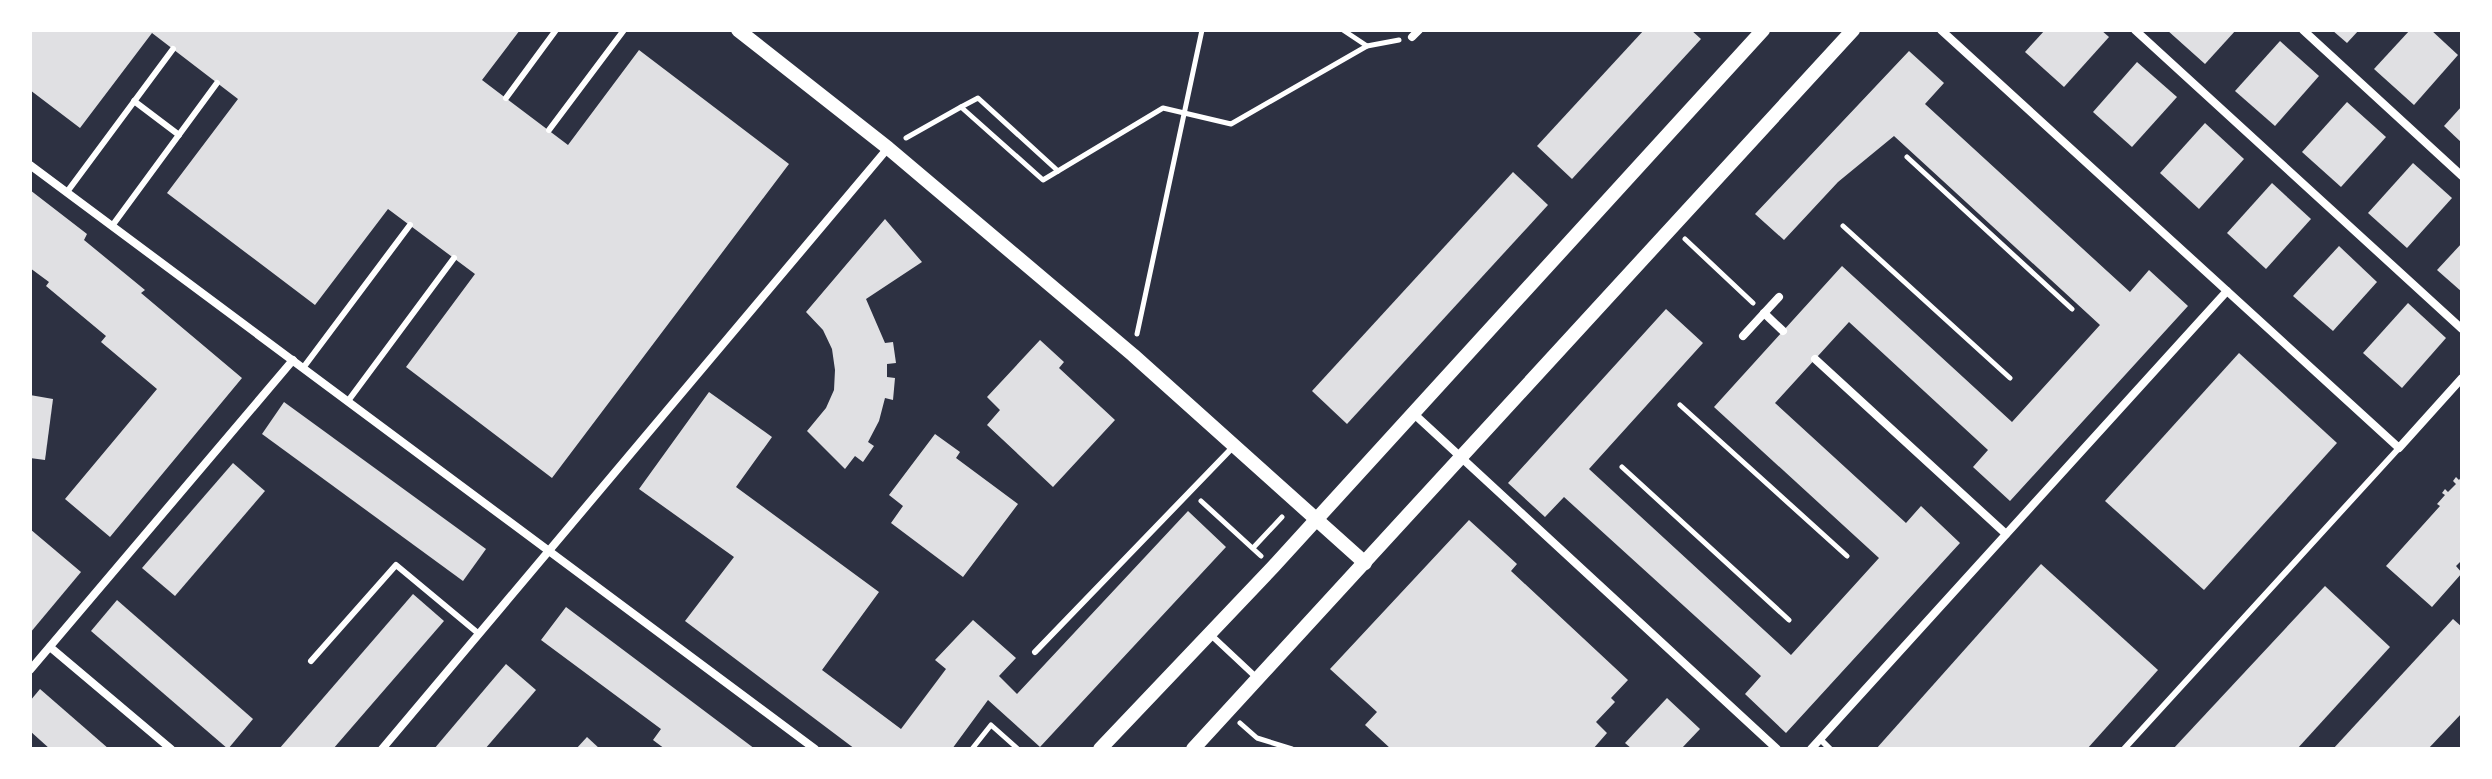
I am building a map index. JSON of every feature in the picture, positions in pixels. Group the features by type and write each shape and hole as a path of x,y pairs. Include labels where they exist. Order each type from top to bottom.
{"street":[{"path":"738,30 888,148 1133,355 1365,563"},
{"path":"1100,749 1273,567 1763,30"},
{"path":"1193,749 1853,30"},
{"path":"1941,30 2399,448 2462,378"},
{"path":"2135,30 2462,329"},
{"path":"2303,30 2462,176"},
{"path":"382,749 888,148"},
{"path":"30,165 815,749"},
{"path":"1811,749 2227,291"},
{"path":"1743,336 1779,297"},
{"path":"1764,313 1783,331"},
{"path":"1815,359 2006,534"},
{"path":"30,670 293,360"},
{"path":"1413,413 1777,749"},
{"path":"50,647 171,749"}],"lane":[{"path":"506,98 556,30"},
{"path":"549,130 624,30"},
{"path":"67,192 173,49"},
{"path":"112,226 217,83"},
{"path":"134,101 179,135"},
{"path":"303,368 410,225"},
{"path":"348,401 454,258"},
{"path":"1035,652 1235,445"},
{"path":"2124,749 2399,448"},
{"path":"311,661 396,565 479,634"},
{"path":"1210,635 1258,679"},
{"path":"1820,739 1830,749"}],"path":[{"path":"1133,355 1202,30"},
{"path":"1343,30 1367,46"},
{"path":"961,107 1043,180 1163,108 1231,124 1367,46 1415,34"},
{"path":"888,148 978,98 1058,171"},
{"path":"1907,157 2072,309"},
{"path":"1843,226 2010,378"},
{"path":"1673,227 1764,313"},
{"path":"1680,405 1847,556"},
{"path":"1622,467 1789,620"},
{"path":"1191,492 1273,567"},
{"path":"1253,548 1282,517"},
{"path":"972,749 991,725 1018,749"},
{"path":"1259,749 1257,738 1292,749"}],"building":[{"path":"30,30 520,30 482,80 568,145 639,50 789,164 552,478 406,367 475,274 388,209 315,305 167,193 238,99 152,33 80,128 30,90"},
{"path":"1644,30 1691,30 1701,39 1572,179 1537,146"},
{"path":"2045,30 2101,30 2109,37 2064,87 2025,52"},
{"path":"2167,30 2236,30 2205,64"},
{"path":"2332,30 2359,30 2347,43"},
{"path":"2410,30 2431,30 2458,55 2414,105 2374,69"},
{"path":"2280,41 2319,76 2275,126 2235,91"},
{"path":"1909,51 1944,83 1925,104 2107,271 2130,292 2149,270 2188,306 2010,501 1973,467 1988,450 1849,322 1775,403 1906,523 1921,506 1960,543 1786,733 1745,694 1761,676 1564,497 1545,517 1508,483 1666,309 1703,343 1589,469 1791,655 1879,558 1714,407 1842,266 2012,422 2100,325 1894,136 1838,182 1784,240 1755,214"},
{"path":"2137,62 2177,97 2132,147 2093,112"},
{"path":"2347,102 2386,137 2341,187 2302,152"},
{"path":"2462,106 2462,143 2444,126"},
{"path":"2205,123 2244,159 2199,209 2160,173"},
{"path":"2413,163 2452,198 2407,248 2368,213"},
{"path":"1513,172 1548,205 1347,424 1312,391"},
{"path":"2272,183 2311,219 2266,269 2227,233"},
{"path":"30,190 87,234 84,240 145,290 141,293 242,378 110,537 65,499 157,389 101,342 106,336 46,286 49,282 30,268"},
{"path":"885,219 922,262 866,299 885,343 893,342 896,363 887,364 887,377 895,378 893,400 885,398 879,421 868,442 874,446 863,462 855,456 845,469 807,431 826,408 834,390 835,370 832,349 823,330 806,312"},
{"path":"2462,243 2462,292 2437,270"},
{"path":"2339,246 2377,282 2333,331 2293,296"},
{"path":"2408,303 2446,338 2402,388 2363,353"},
{"path":"1040,340 1064,362 1059,368 1115,420 1053,487 987,425 1000,410 987,397"},
{"path":"2239,353 2337,443 2204,590 2105,501"},
{"path":"709,392 772,437 736,487 879,592 822,670 901,729 946,669 935,660 973,620 1016,658 999,676 1017,694 1188,511 1226,547 1040,747 988,700 952,749 855,749 685,621 734,557 639,489"},
{"path":"30,395 53,399 45,460 30,458"},
{"path":"284,402 486,549 463,581 262,434"},
{"path":"935,434 960,452 956,458 1018,504 963,577 891,523 903,506 889,495"},
{"path":"233,463 265,491 175,596 142,568"},
{"path":"2462,476 2462,560 2456,566 2462,573 2432,607 2386,566 2440,506 2437,504 2445,495 2442,493 2445,489 2448,492 2456,484 2453,481 2456,477 2459,480"},
{"path":"1469,520 1517,564 1511,571 1628,680 1611,698 1615,702 1596,722 1607,733 1593,749 1391,749 1365,725 1377,712 1330,669"},
{"path":"30,529 81,572 30,633"},
{"path":"2041,564 2158,670 2087,749 1876,749"},
{"path":"2325,586 2390,647 2297,749 2173,749"},
{"path":"413,594 444,621 333,749 279,749"},
{"path":"117,600 253,719 228,749 91,631"},
{"path":"566,607 755,749 665,749 653,740 661,729 541,640"},
{"path":"2453,619 2462,627 2462,713 2428,749 2333,749"},
{"path":"506,664 536,690 485,749 434,749"},
{"path":"40,689 109,749 50,749 30,731 30,701"},
{"path":"1667,698 1700,729 1681,749 1632,749 1625,743"},
{"path":"587,737 600,749 576,749"}]}
